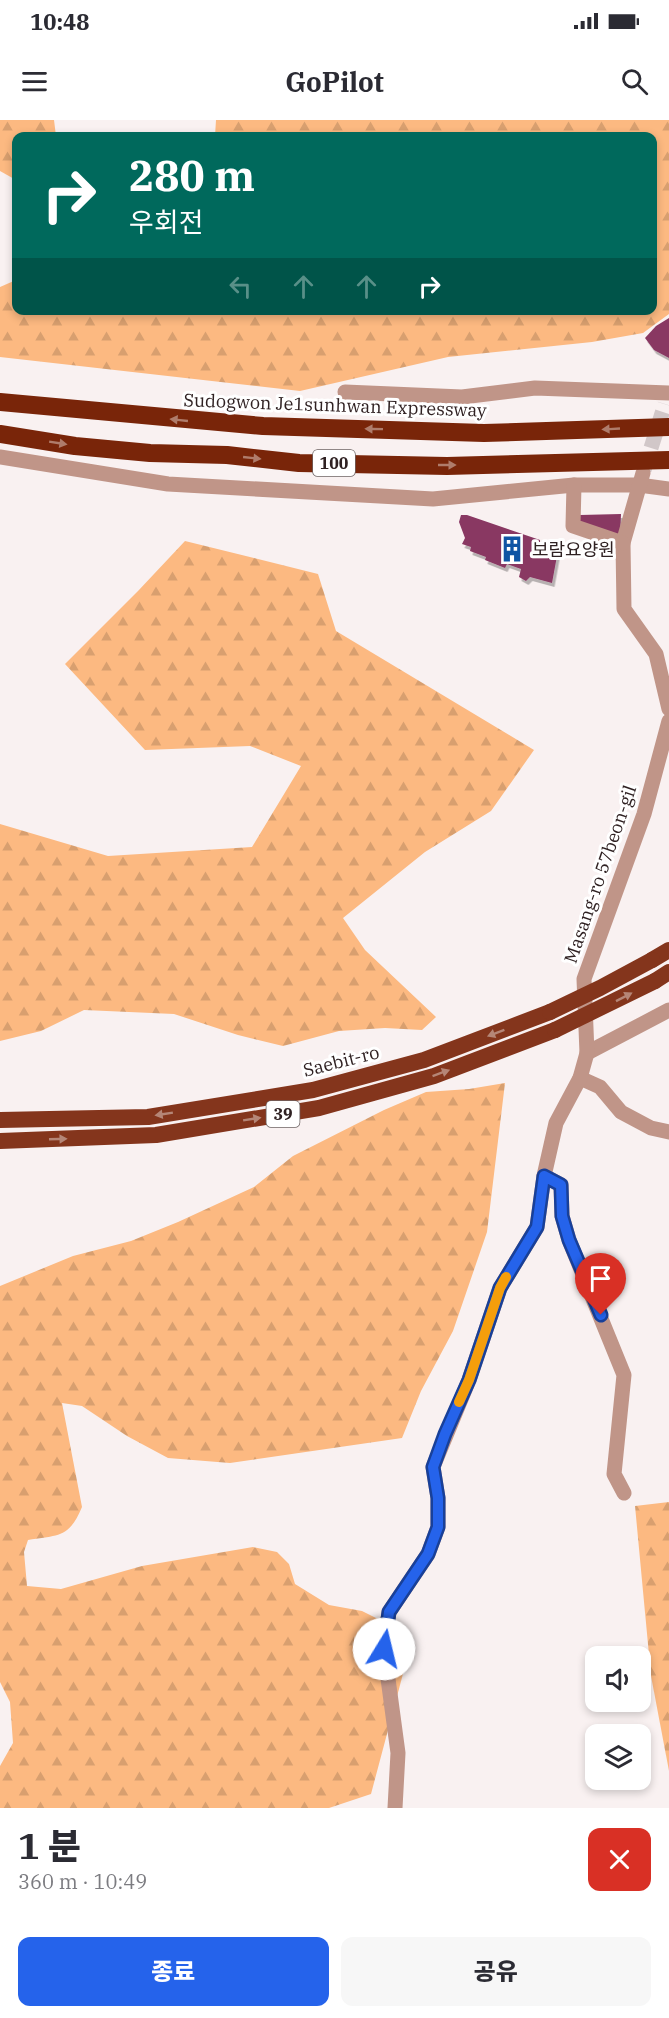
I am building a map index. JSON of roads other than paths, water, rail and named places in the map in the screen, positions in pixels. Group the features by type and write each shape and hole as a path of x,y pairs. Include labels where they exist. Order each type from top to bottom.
{"highway":[{"name":"Sudogwon Je1sunhwan Expressway","path":"0,402 263,426 484,433 669,427"},
{"name":"100","path":"0,434 75,446 150,453 227,455 299,463 447,466 669,460"},
{"name":"Saebit-ro","path":"0,1120 148,1117 313,1090 424,1060 550,1012 600,988 669,950"},
{"name":"39","path":"0,1141 156,1136 319,1108 434,1076 555,1030 662,977"}],"street":[{"path":"345,392 462,397 536,388 668,395"},
{"path":"0,457 168,484 433,500 641,479 669,489"},
{"path":"641,479 623,543 624,609 656,654 669,709"},
{"path":"574,485 573,526 623,543"},
{"name":"Masang-ro 57beon-gil","path":"395,1808 398,1753 384,1649 389,1612 428,1554 438,1527 438,1498 433,1467 469,1380 500,1288 537,1227 544,1176 556,1123 580,1078 588,1053 584,980 644,814 669,721"},
{"path":"588,1053 669,1010"},
{"path":"580,1078 600,1088 621,1112 651,1128 669,1132"},
{"path":"544,1176 561,1185 562,1216 569,1240 624,1375 614,1473 624,1493"}],"tunnel":[{"path":"644,470 665,404"}],"place":[{"name":"보람요양원","path":"512,549"}]}
